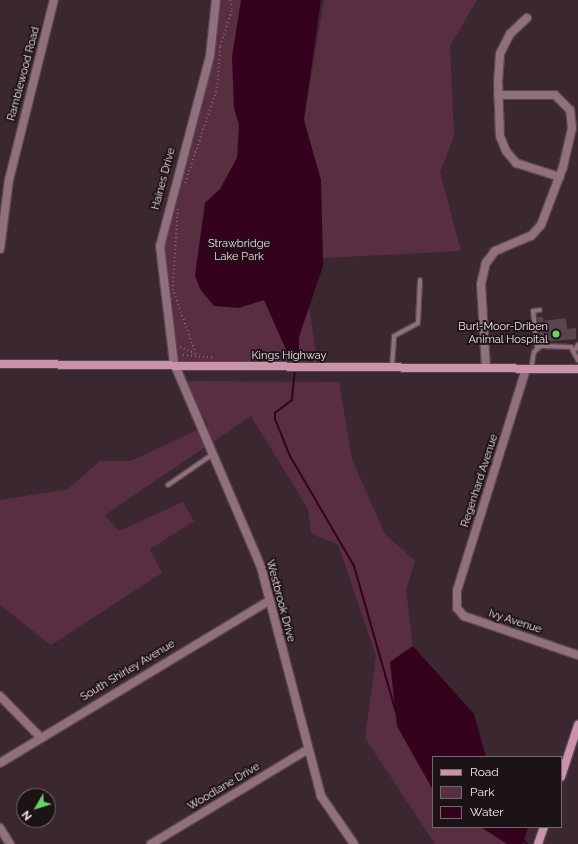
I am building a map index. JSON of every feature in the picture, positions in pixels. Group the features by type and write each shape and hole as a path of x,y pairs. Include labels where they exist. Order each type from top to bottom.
{"main road":[{"name":"Kings Highway","path":"0,364 578,369"},
{"path":"562,774 578,725"},
{"path":"538,844 544,828"}],"street":[{"name":"Ramblewood Road","path":"0,249 9,180 54,0"},
{"name":"Haines Drive","path":"175,366 160,246 210,56 216,0"},
{"path":"527,18 503,46 498,95 500,136 510,158 522,166 560,177"},
{"path":"486,368 481,284 486,263 495,251 537,231 560,177 572,134 567,105 549,94 498,95"},
{"name":"Westbrook Drive","path":"175,366 248,530 269,601 321,796 354,844"},
{"name":"Regenhard Avenue","path":"456,600 528,369"},
{"name":"Ivy Avenue","path":"456,600 457,608 464,616 578,655"},
{"name":"South Shirley Avenue","path":"0,762 269,601"},
{"path":"0,696 40,737"},
{"name":"Woodlane Drive","path":"156,843 308,750"},
{"path":"0,828 10,844"}],"lane":[{"path":"392,368 394,336 418,323 420,280"},
{"path":"528,369 537,348 533,311 540,310"},
{"path":"578,345 575,350 578,360"},
{"path":"537,348 575,350"},
{"path":"168,485 213,454"}],"path":[{"path":"181,189 190,174 218,88 220,46 232,9 230,0"},
{"path":"178,205 173,289 196,354"},
{"path":"180,348 196,354 215,358"},
{"path":"183,355 196,354"}],"green space":[{"path":"216,0 315,0 305,78 307,101 324,0 477,0 450,46 454,136 440,172 461,251 323,258 321,187 307,293 318,367 174,363 160,246 210,56"},
{"path":"183,381 339,382 352,460 385,534 415,561 406,590 413,646 390,662 397,726 432,788 432,828 483,828 507,844 435,844 365,738 376,656 338,544 311,534 308,509 251,416 105,515 119,531 183,502 194,521 150,549 162,573 51,645 0,605 0,500 68,489 100,461 131,461 208,425"}],"water":[{"name":"Strawbridge Lake Park","path":"241,0 321,0 304,120 321,180 323,266 299,337 299,358 292,358 287,352 264,300 239,308 214,306 200,289 195,275 205,203 220,189 237,158 239,125 234,108 232,57"},
{"path":"413,646 474,714 486,756 432,756 432,788 397,726 390,662"},
{"path":"483,828 528,828 523,844 507,844"}],"building":[{"name":"Burl-Moor-Driben Animal Hospital","path":"537,317 543,317 543,321 566,318 567,329 576,328 576,339 540,342"}],"waterway":[{"path":"295,355 295,365"},
{"path":"295,369 292,400 275,413 275,419 290,456 354,566 396,712"},
{"path":"522,839 527,844"}],"place":[{"name":"Burl-Moor-Driben Animal Hospital","path":"556,334"}]}
